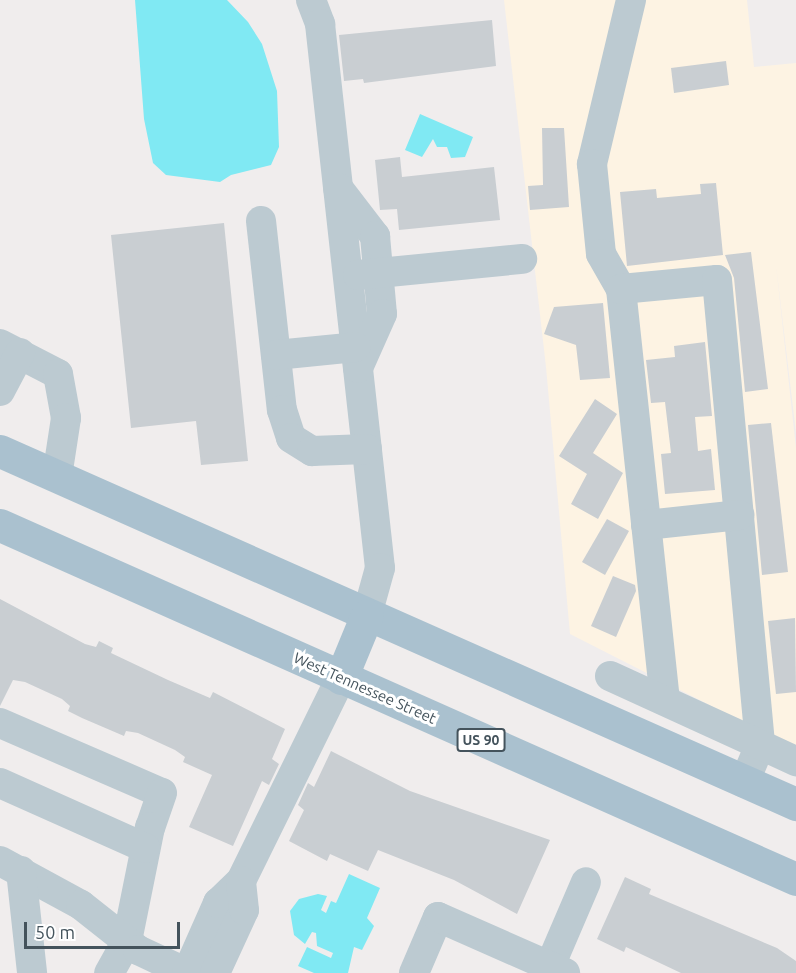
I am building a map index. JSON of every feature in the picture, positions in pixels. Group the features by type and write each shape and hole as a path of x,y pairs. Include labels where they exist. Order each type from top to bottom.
{"main road":[{"path":"0,452 744,783 796,804"},
{"name":"West Tennessee Street","path":"0,525 796,879"},
{"path":"341,678 367,615"}],"lane":[{"path":"631,0 592,164 601,254 621,289 665,701"},
{"path":"319,1 338,188 375,236 364,275 382,314 362,350 367,449 380,568 367,615"},
{"path":"261,221 285,424 300,447 367,449"},
{"path":"364,275 522,259"},
{"path":"621,289 717,280 760,745 744,783"},
{"path":"0,391 10,348 58,375 66,418 57,477"},
{"path":"276,355 362,350"},
{"path":"646,525 739,515"},
{"path":"610,676 796,761"},
{"path":"215,973 218,903 241,881 341,678"},
{"path":"0,723 162,794 145,848 127,942 109,973"},
{"path":"0,783 145,848"},
{"path":"11,866 81,905 127,942 187,973 218,935"},
{"path":"11,866 32,973"},
{"path":"418,972 438,917 558,970 586,882"}],"shaded area":[{"path":"504,0 747,0 754,67 796,63 796,433 776,265 796,448 796,749 570,634 546,367"}],"water":[{"path":"135,0 227,0 248,22 262,44 277,91 279,147 271,165 231,175 220,182 166,175 153,163 144,119"},
{"path":"420,114 473,137 465,157 451,158 447,147 437,147 433,139 422,157 405,150"},
{"path":"349,874 380,888 367,918 374,926 362,950 354,947 348,973 314,973 298,966 307,947 331,958 333,953 317,946 316,933 312,932 305,944 294,935 290,911 299,899 318,894 327,896 321,910 326,913 331,901 336,903"}],"building":[{"path":"492,20 496,66 364,83 363,79 344,81 339,35"},
{"path":"726,61 729,85 674,93 671,68"},
{"path":"542,128 564,128 569,207 530,210 528,186 543,185"},
{"path":"400,157 402,177 494,167 500,220 399,230 397,209 380,210 375,160"},
{"path":"716,183 723,255 627,266 620,192 656,189 657,198 701,194 700,184"},
{"path":"224,223 248,461 201,465 196,421 131,428 111,235"},
{"path":"751,252 768,389 745,392 734,278 725,255"},
{"path":"603,303 610,378 580,380 576,345 544,334 554,307"},
{"path":"705,342 712,416 695,417 698,451 711,449 715,490 665,494 661,454 671,453 665,402 651,403 646,360 675,357 674,346"},
{"path":"595,399 617,414 593,453 623,473 598,519 571,504 587,474 559,456"},
{"path":"771,423 788,572 762,575 748,425"},
{"path":"607,519 629,531 605,575 582,562"},
{"path":"613,576 635,585 636,591 616,637 591,626"},
{"path":"0,599 85,644 96,647 99,641 113,648 111,653 168,680 210,698 213,692 285,729 272,759 279,764 269,785 262,781 233,846 189,827 212,775 183,762 185,757 175,750 138,733 126,731 124,736 82,718 68,711 70,706 62,699 25,682 13,680 0,706"},
{"path":"795,618 796,692 776,694 768,621"},
{"path":"331,751 410,791 550,840 517,914 454,880 378,850 368,871 330,854 327,861 289,841 304,810 298,805 308,783 314,787"},
{"path":"625,877 651,889 649,894 777,948 796,961 796,973 681,973 626,947 624,952 597,939"}]}
